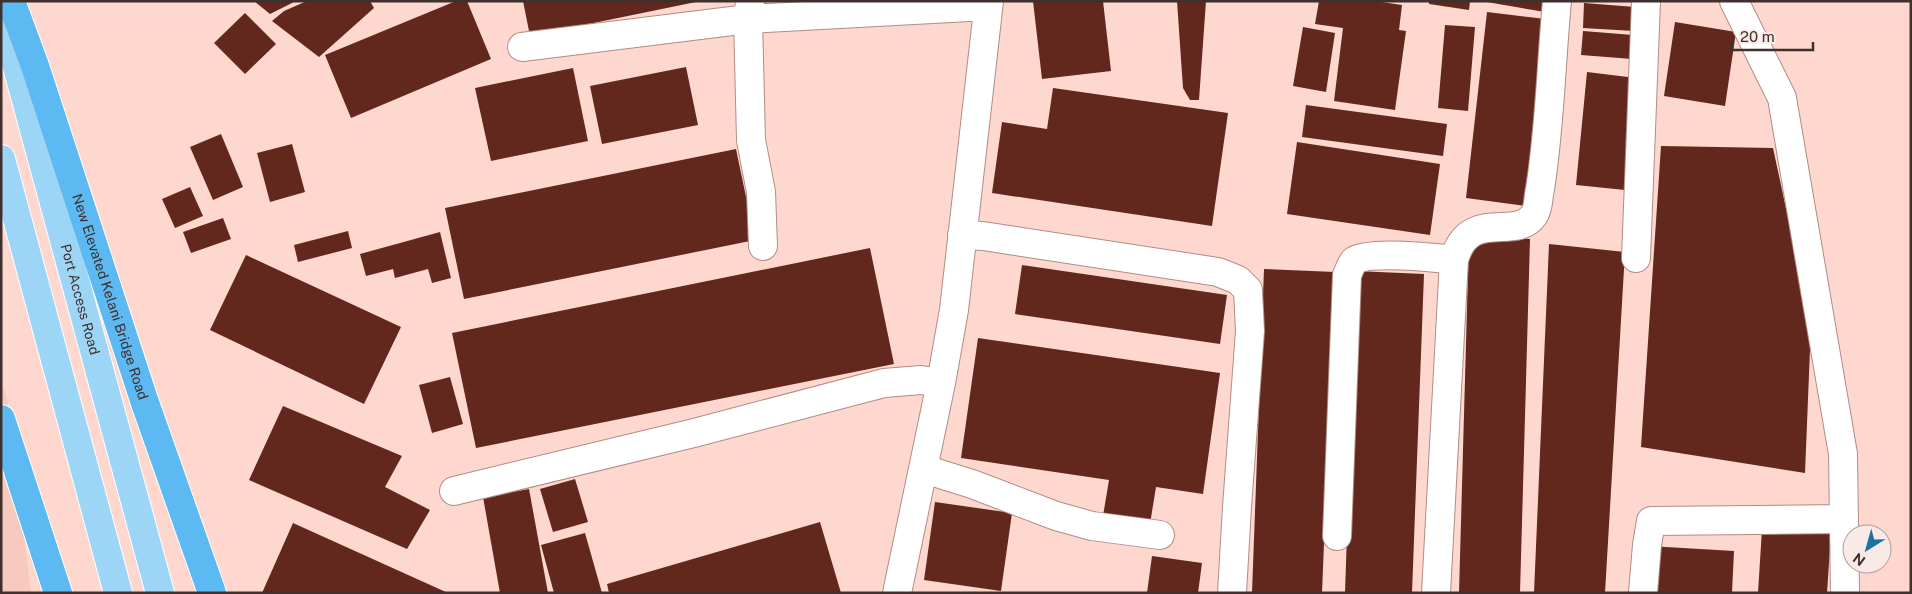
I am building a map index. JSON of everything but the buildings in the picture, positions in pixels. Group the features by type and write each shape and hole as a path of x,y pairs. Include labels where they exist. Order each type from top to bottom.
{"highway":[{"name":"New Elevated Kelani Bridge Road","path":"12,1 36,66 144,400 212,593"},
{"path":"1,419 58,593"}],"main road":[{"name":"Port Access Road","path":"1,8 160,593"},
{"path":"1,159 118,593"}],"street":[{"path":"1436,593 1454,260 1457,249 1475,230 1486,227 1514,226 1527,221 1534,215 1544,163 1557,1"},
{"path":"1636,258 1646,1"},
{"path":"1734,1 1782,98 1843,454 1845,593"},
{"path":"522,48 749,10 988,4 954,310 924,469 897,593"},
{"path":"749,10 751,140 761,192 763,246"},
{"path":"962,235 983,236 1218,272 1238,280 1248,290 1250,331 1237,497 1232,593"},
{"path":"1337,536 1347,275 1354,261 1364,256 1400,256 1454,260"},
{"path":"454,491 694,434 884,384 921,380 941,383"},
{"path":"924,469 1092,526 1160,535"},
{"path":"1643,593 1647,545 1652,521 1844,519"}],"shaded area":[{"path":"1,380 7,399 31,593 1,593"}]}
